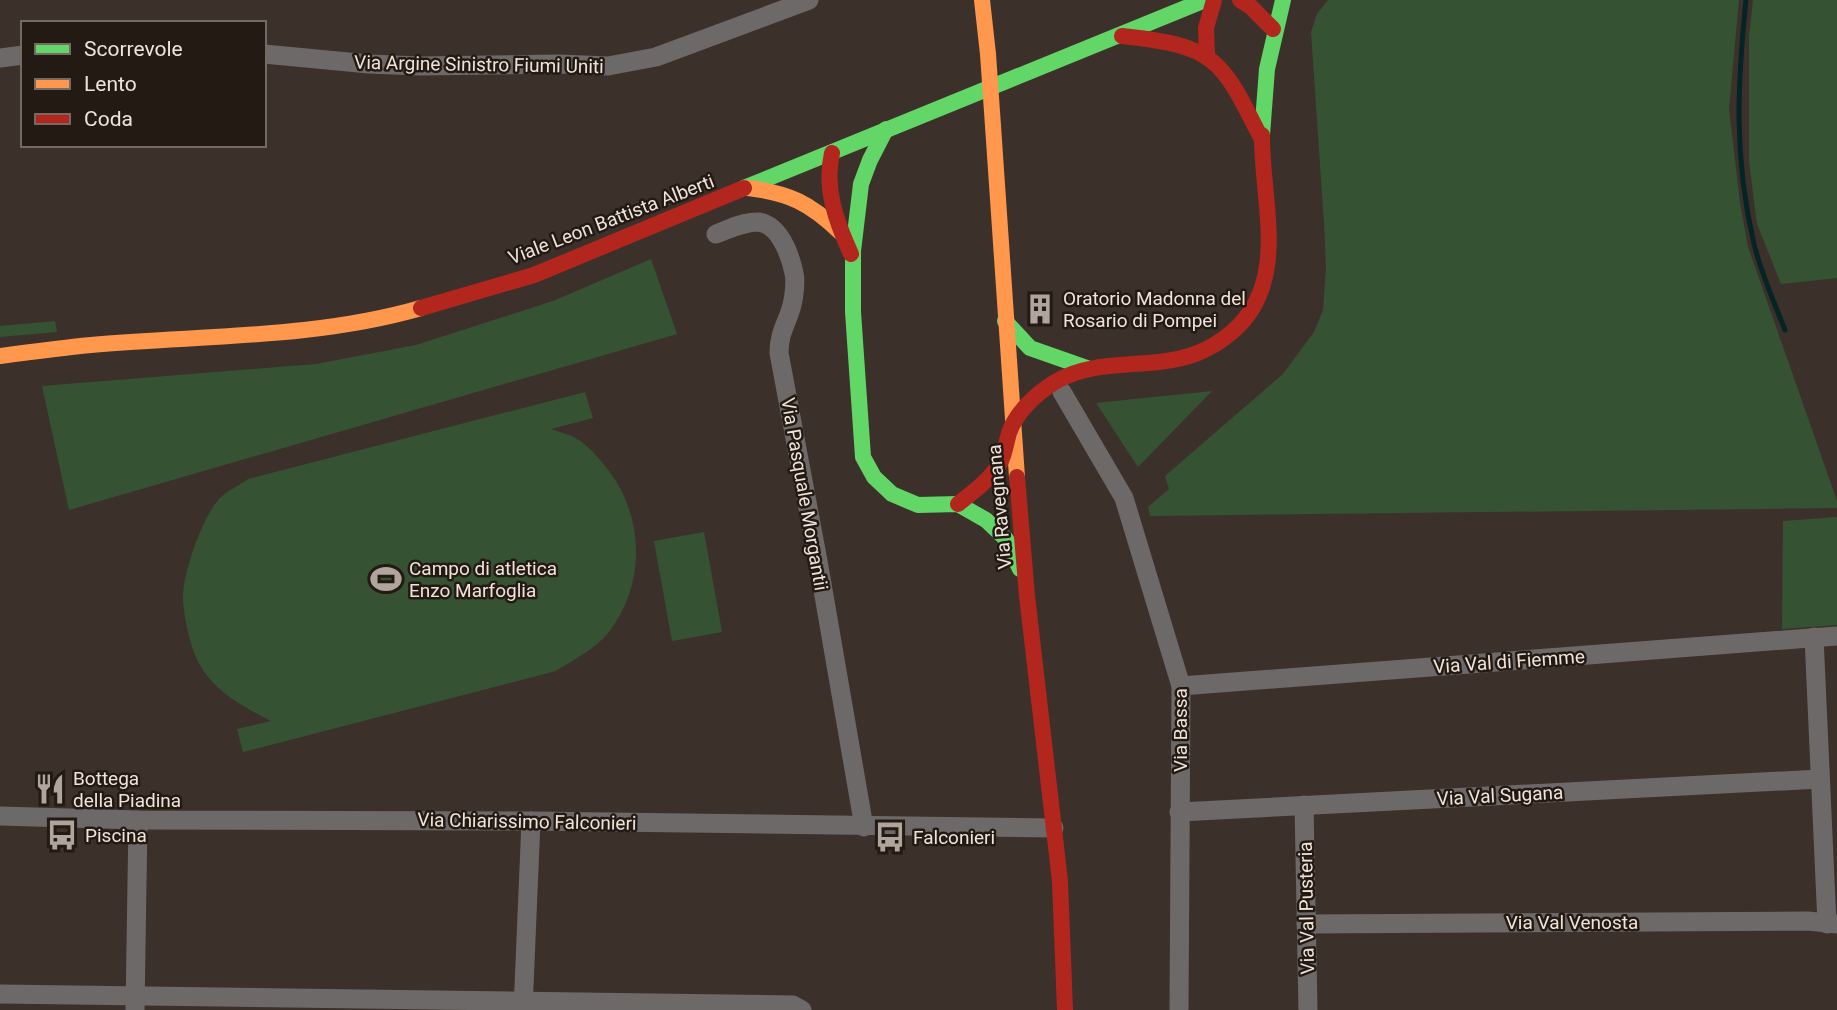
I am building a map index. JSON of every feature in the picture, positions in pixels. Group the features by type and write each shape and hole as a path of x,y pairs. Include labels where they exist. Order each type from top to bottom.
{"main road":[{"name":"Via Ravegnana","path":"982,0 1027,596 1060,881 1065,1010"},
{"name":"Viale Leon Battista Alberti","path":"0,356 91,345 251,336 331,326 409,312 534,275 1205,0"},
{"path":"1207,55 1206,28 1213,0"},
{"path":"1240,0 1273,29"},
{"path":"958,504 992,474 1002,460 1013,423 1045,388 1061,378 1087,368 1186,360 1206,352 1232,333 1252,311 1264,284 1268,254 1262,140 1266,72 1273,29 1283,0"},
{"path":"1119,35 1172,42 1207,55 1239,96 1262,140"},
{"path":"886,129 869,160 859,192 853,256 863,457 874,477 892,494 918,505 958,504 986,520 1006,539 1018,562 1027,596"},
{"path":"853,256 840,232 827,183 827,168 832,153 842,163 859,192"},
{"path":"748,188 779,191 800,199 823,214 840,232"},
{"path":"1005,321 1030,348 1087,368"}],"street":[{"name":"Via Argine Sinistro Fiumi Uniti","path":"266,54 408,65 608,66 656,57 809,0"},
{"path":"0,58 21,55"},
{"name":"Via Pasquale Morgantii","path":"716,234 741,224 760,222 772,226 780,236 794,274 792,306 781,330 779,353 821,575 864,827"},
{"name":"Via Bassa","path":"1062,392 1125,498 1181,686 1179,1010"},
{"name":"Via Val di Fiemme","path":"1181,686 1837,636"},
{"path":"1814,638 1820,779 1832,924"},
{"name":"Via Val Sugana","path":"1179,813 1820,779"},
{"name":"Via Val Pusteria","path":"1304,805 1308,1010"},
{"name":"Via Chiarissimo Falconieri","path":"0,816 138,820 531,821 1054,828"},
{"path":"135,1002 138,820"},
{"path":"523,1005 531,821"},
{"name":"Via Val Venosta","path":"1306,924 1808,921 1832,924"},
{"path":"0,994 135,1002 793,1005 802,1010"}],"green space":[{"path":"1328,0 1739,0 1729,109 1748,247 1837,501 1837,508 1150,516 1148,507 1169,489 1165,476 1283,374 1314,332 1323,310 1326,268 1311,32 1317,14"},
{"path":"1753,0 1837,0 1837,278 1781,284 1757,224 1749,161 1749,36"},
{"path":"651,259 677,334 69,510 42,386 316,364 416,345 553,301"},
{"path":"55,321 57,332 0,337 0,326"},
{"path":"1212,391 1138,467 1096,403"},
{"path":"585,392 593,418 551,429 584,443 615,479 633,522 636,545 630,591 621,613 603,639 556,671 243,752 237,729 271,721 231,698 207,675 194,651 183,604 186,574 195,544 207,516 221,497 248,479"},
{"path":"1837,517 1837,625 1782,629 1783,521"},
{"path":"704,532 722,632 672,641 654,541"}],"waterway":[{"path":"1746,0 1739,93 1743,182 1757,255 1785,330"}],"traffic: fast":[{"path":"744,188 1205,0"},
{"path":"1262,135 1267,69 1283,0"},
{"path":"886,129 861,184 853,251 853,312 863,457 874,477 892,494 918,505 958,504 986,520 1006,539 1020,569"},
{"path":"1005,321 1030,348 1087,368"}],"traffic: slow":[{"path":"982,0 988,54"},
{"path":"988,54 993,126"},
{"path":"993,126 1017,477"},
{"path":"748,188 798,201 840,232"},
{"path":"0,356 91,345 298,331 380,318 421,308"}],"traffic: jam":[{"path":"1207,55 1206,28 1214,0"},
{"path":"1240,0 1273,29"},
{"path":"1122,36 1178,45 1212,61 1236,91 1262,140"},
{"path":"958,504 996,469 1002,460 1012,425 1034,397 1048,386 1079,371 1092,368 1169,361 1198,353 1224,339 1250,312 1261,289 1269,240 1262,135"},
{"path":"832,153 829,179 833,205 851,254"},
{"path":"421,308 534,275 744,188"},
{"path":"1017,477 1027,596 1060,881 1065,1010"}],"place":[{"name":"Oratorio Madonna del Rosario di Pompei","path":"1040,309"},
{"name":"Campo di atletica Enzo Marfoglia","path":"386,579"},
{"name":"Bottega della Piadina","path":"50,789"},
{"name":"Piscina","path":"62,835"},
{"name":"Falconieri","path":"890,837"}]}
